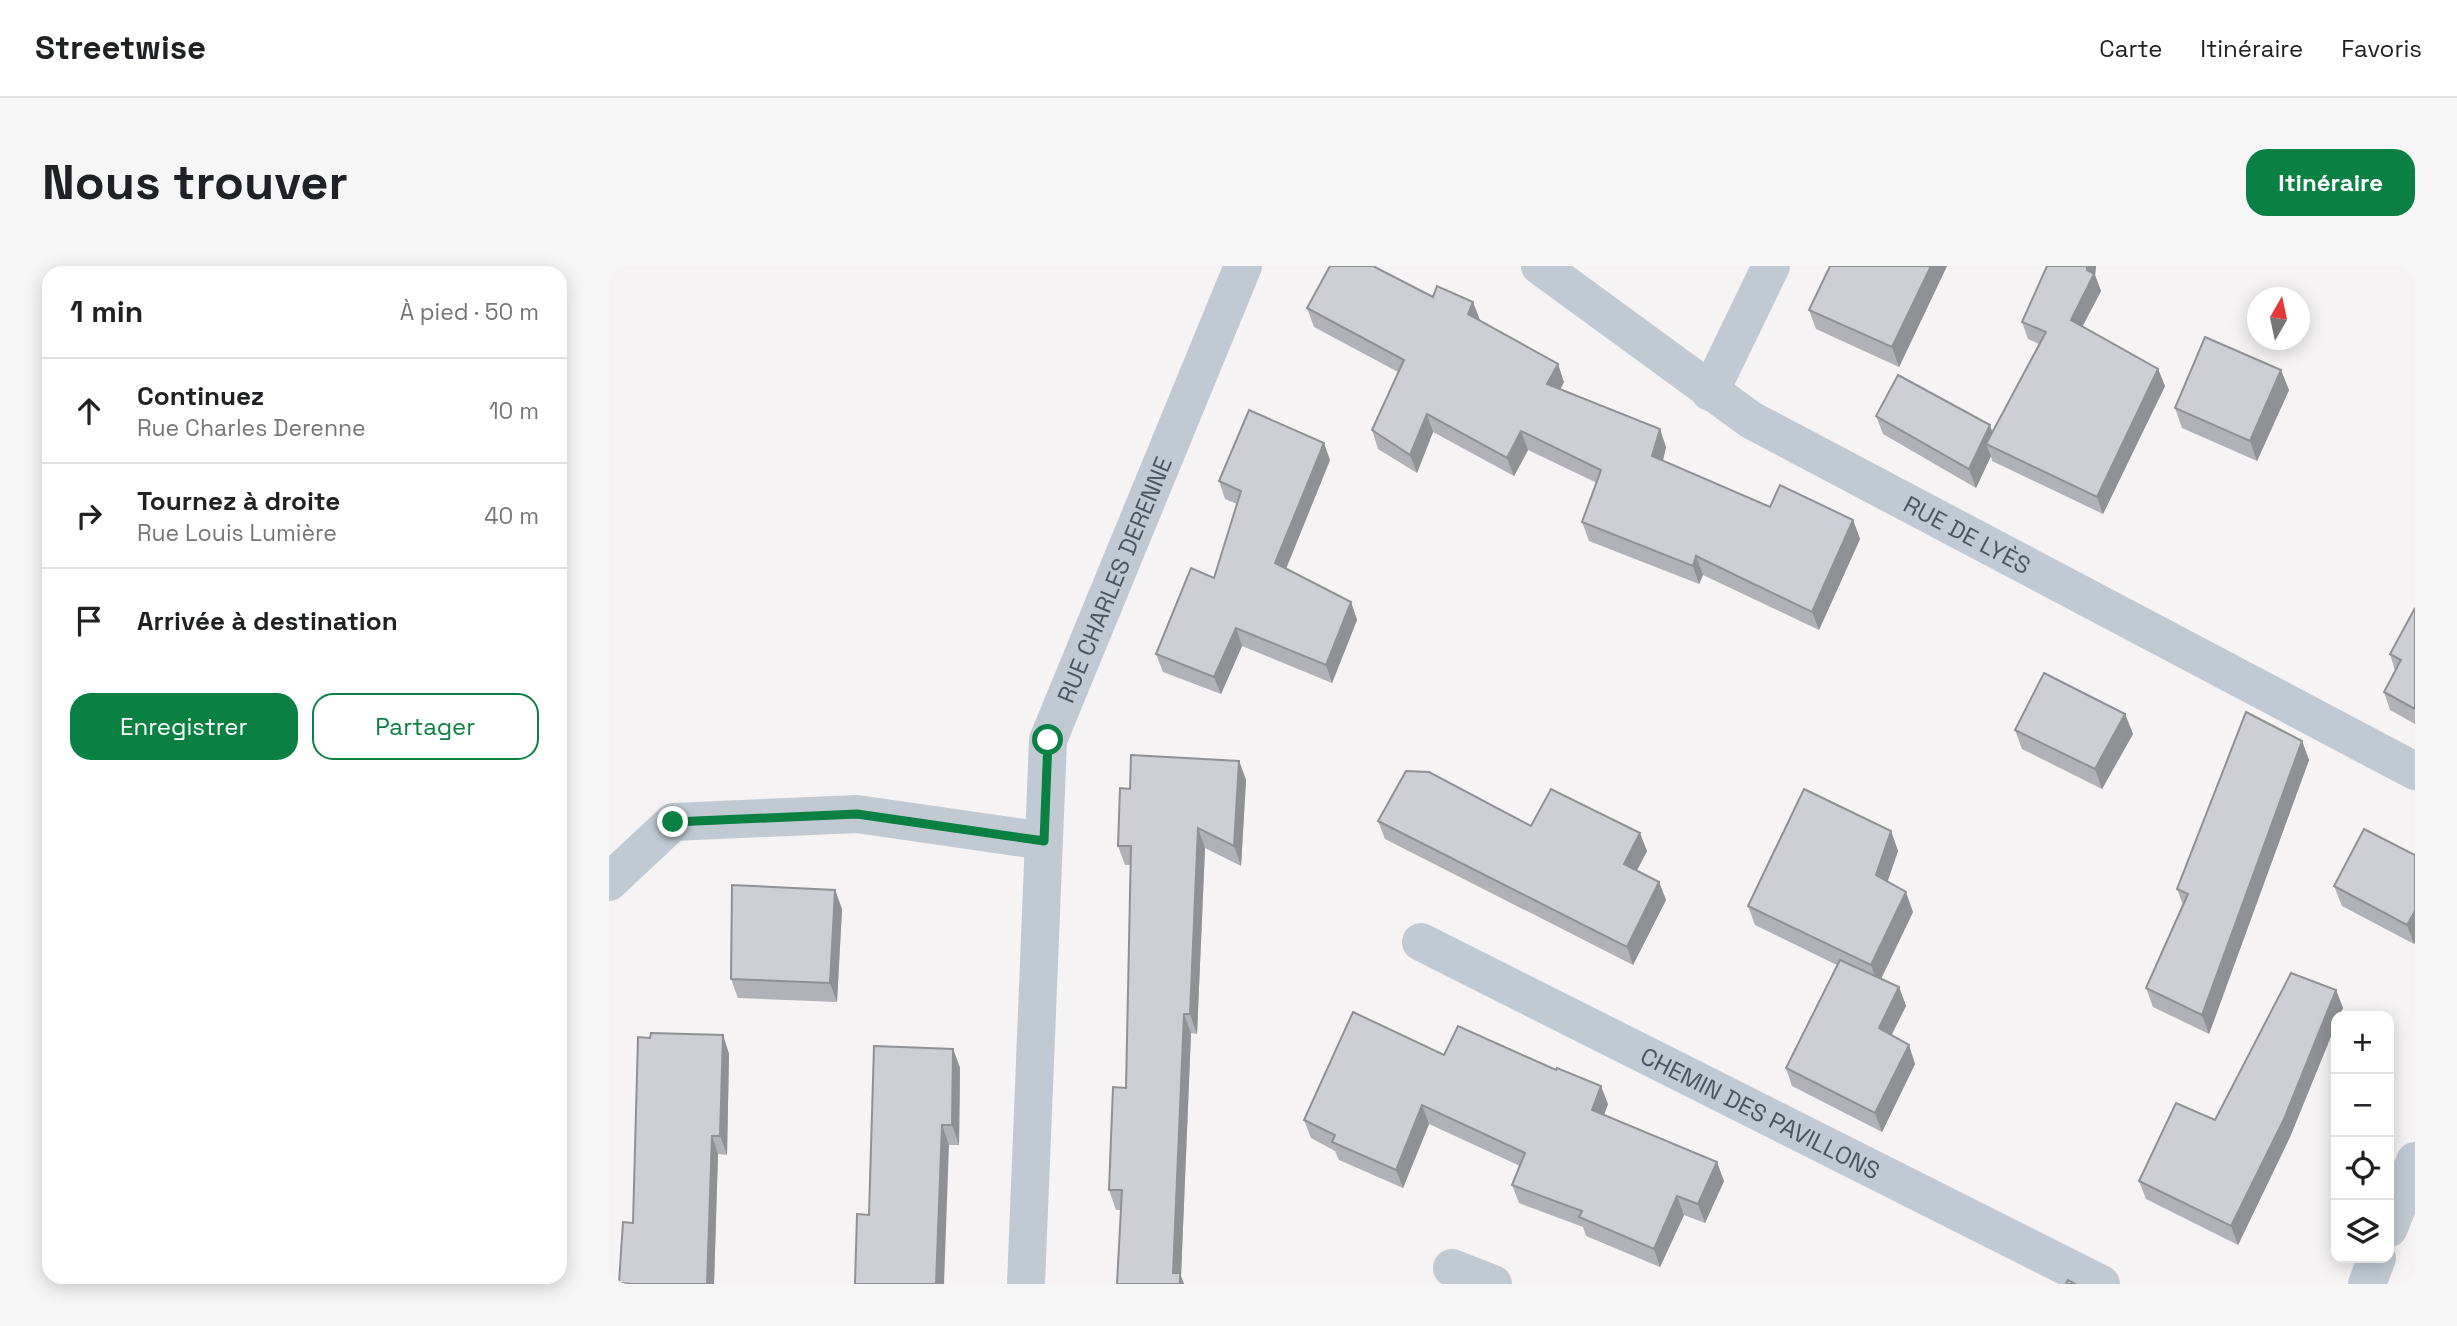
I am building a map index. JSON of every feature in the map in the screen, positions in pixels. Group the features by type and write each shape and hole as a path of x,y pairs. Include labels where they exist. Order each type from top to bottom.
{"street":[{"name":"RUE CHARLES DERENNE","path":"1026,1284 1048,740 1243,266"},
{"name":"RUE DE LYÈS","path":"1540,266 1751,420 2415,771"},
{"path":"1710,391 1771,266"},
{"path":"609,882 673,822 857,814 1044,841"},
{"name":"CHEMIN DES PAVILLONS","path":"1421,942 2101,1284"},
{"path":"2394,1215 2415,1161"},
{"path":"2367,1284 2375,1263"},
{"path":"1452,1268 1493,1284"}],"building":[{"path":"1330,266 1373,266 1433,297 1437,286 1473,302 1468,314 1558,364 1547,384 1660,429 1652,456 1770,507 1780,485 1853,520 1812,612 1696,556 1693,566 1582,522 1601,470 1521,431 1507,458 1427,414 1410,455 1372,430 1404,360 1307,308"},
{"path":"1830,266 1931,266 1892,347 1809,310"},
{"path":"2047,266 2087,266 2087,270 2094,274 2071,320 2158,369 2097,497 1986,444 2046,332 2022,322"},
{"path":"2205,337 2281,370 2250,441 2175,408"},
{"path":"1898,375 1990,425 1969,469 1876,416"},
{"path":"1249,410 1324,443 1275,563 1351,602 1326,665 1236,628 1214,677 1156,654 1191,568 1214,578 1241,491 1219,481"},
{"path":"2415,608 2415,709 2384,692 2401,660 2390,654"},
{"path":"2044,673 2125,714 2095,769 2015,730"},
{"path":"2246,712 2302,741 2202,1015 2146,988 2188,894 2177,889"},
{"path":"1131,755 1239,761 1234,846 1198,828 1190,1014 1184,1014 1173,1273 1180,1273 1180,1284 1117,1284 1122,1190 1109,1190 1113,1087 1126,1088 1131,846 1118,846 1120,788 1130,789"},
{"path":"1406,771 1429,772 1531,826 1551,789 1640,833 1624,864 1659,882 1627,947 1378,821"},
{"path":"1804,789 1891,831 1876,875 1906,892 1871,965 1748,906"},
{"path":"2364,829 2415,855 2415,911 2407,925 2334,886"},
{"path":"732,885 835,890 830,983 731,979"},
{"path":"1840,960 1899,987 1879,1028 1909,1045 1875,1113 1786,1068"},
{"path":"2291,973 2336,990 2284,1119 2231,1226 2139,1181 2176,1103 2215,1120"},
{"path":"1353,1012 1444,1055 1458,1026 1556,1070 1557,1068 1601,1086 1592,1110 1717,1162 1698,1204 1677,1196 1654,1249 1579,1217 1582,1211 1512,1185 1525,1153 1422,1105 1396,1170 1332,1142 1335,1135 1304,1120"},
{"path":"651,1033 723,1035 720,1136 712,1136 707,1284 619,1283 623,1222 633,1223 638,1037 650,1038"},
{"path":"874,1046 953,1049 952,1125 942,1125 936,1284 855,1284 857,1214 869,1215"}],"route":[{"path":"673,822 857,814 1044,841 1048,740"}]}
